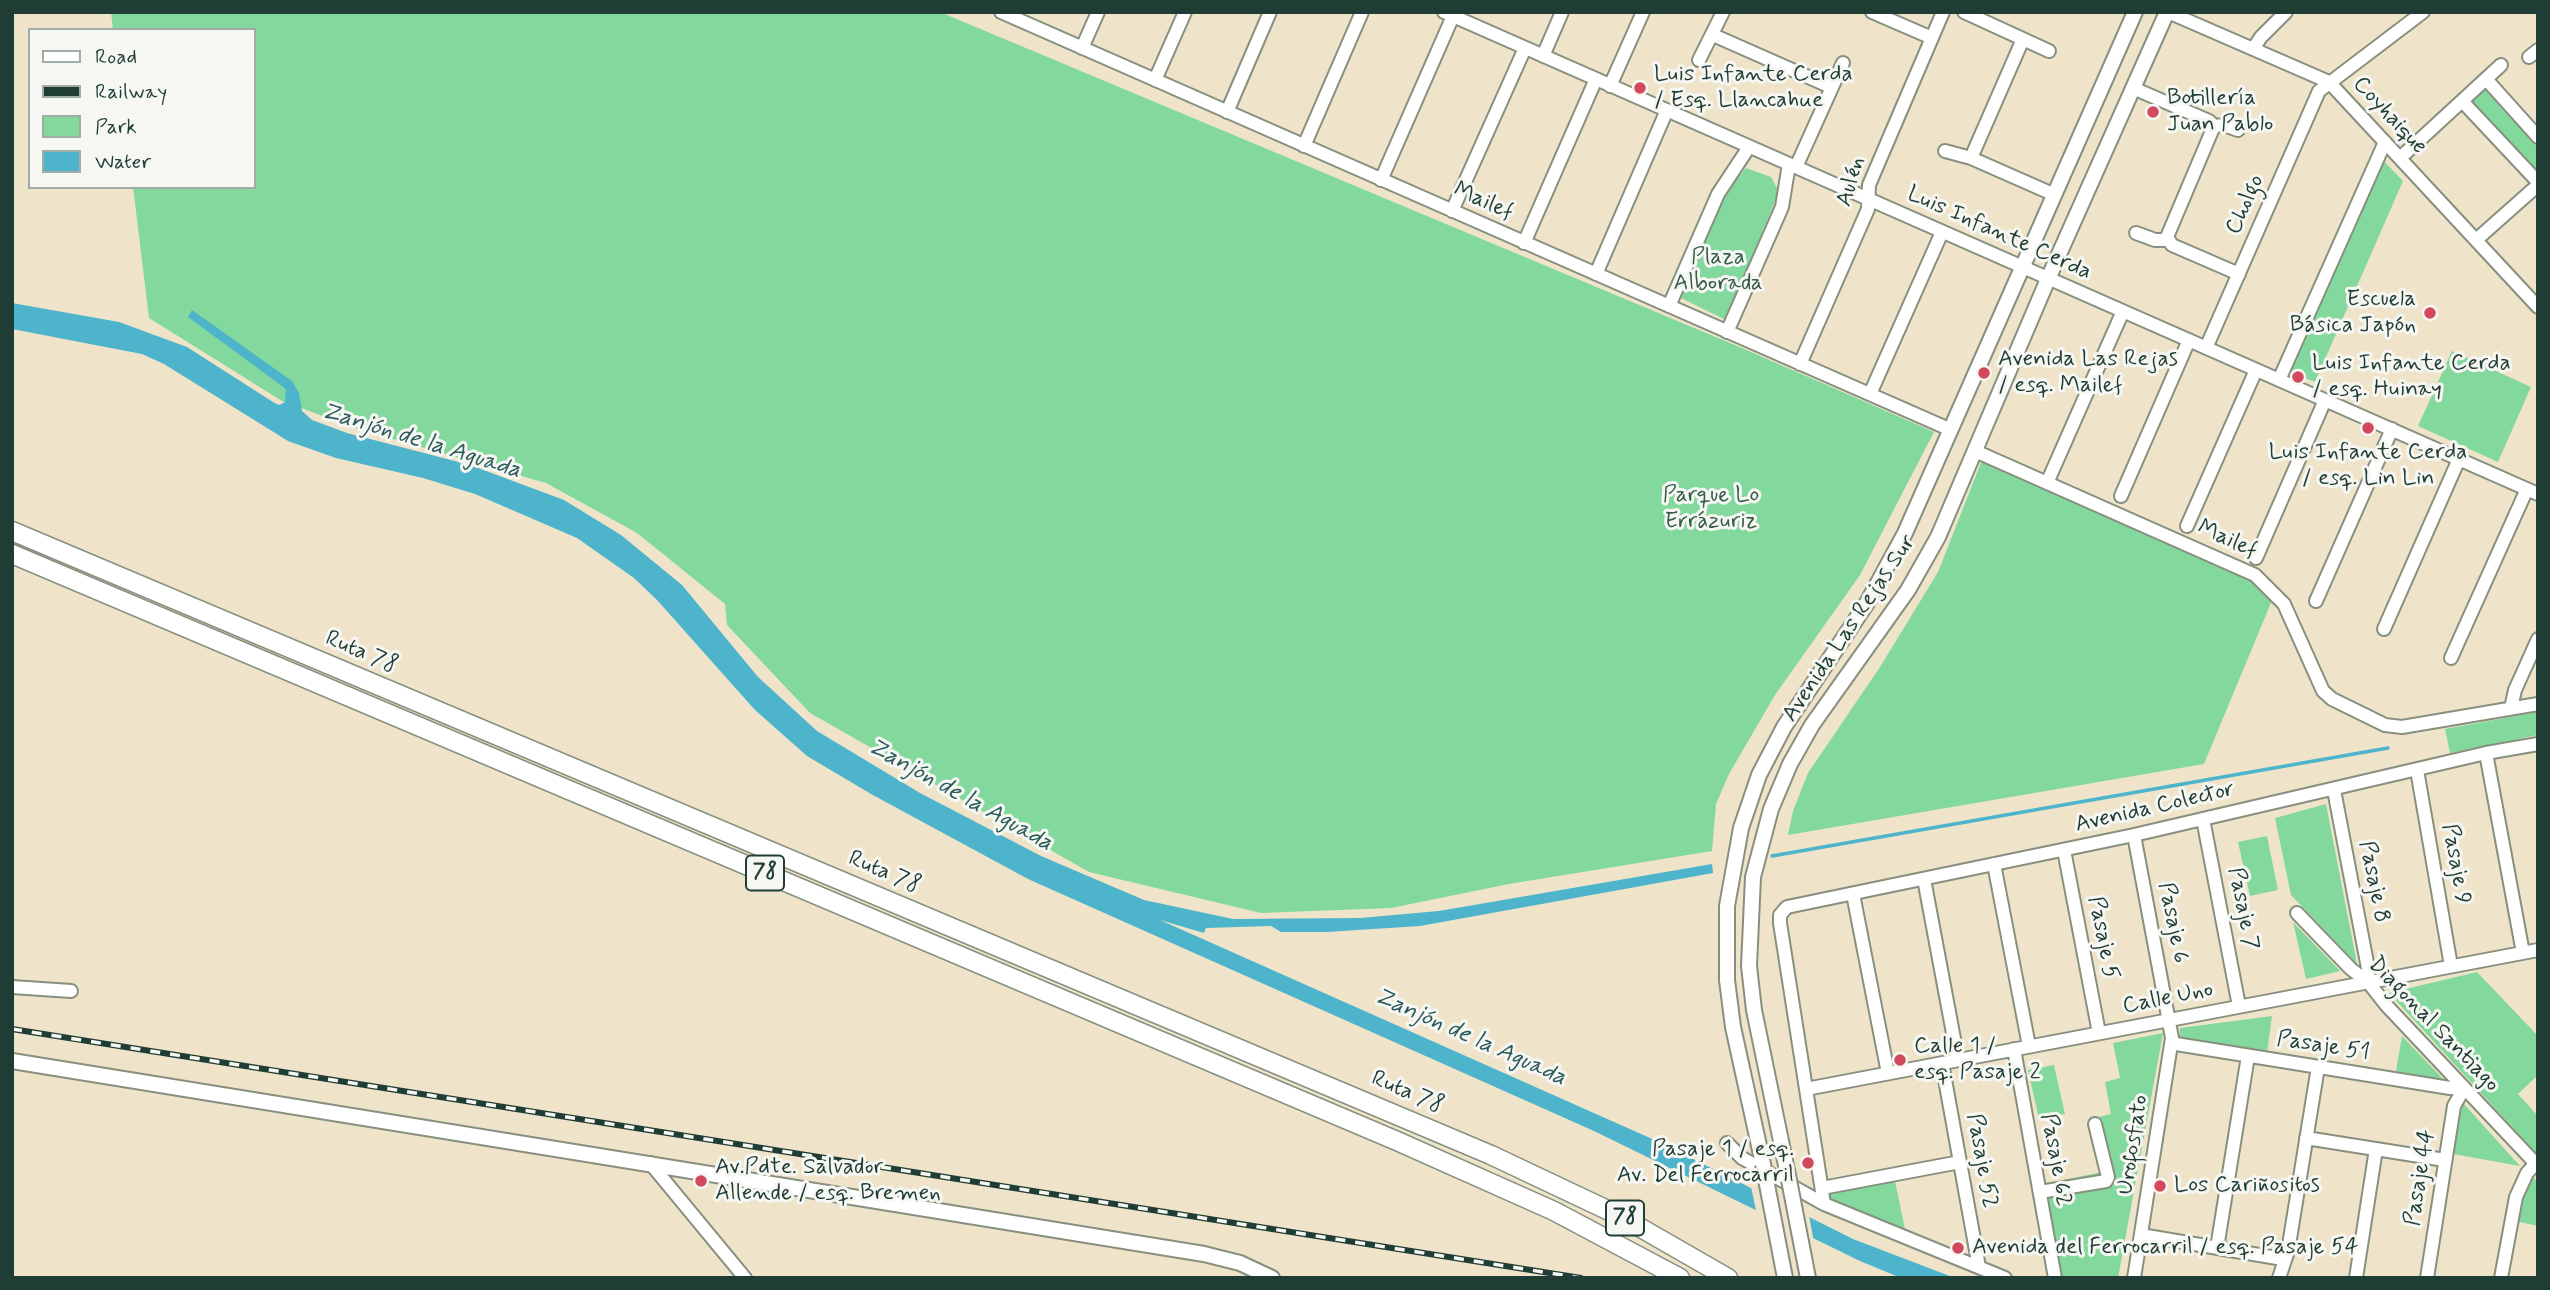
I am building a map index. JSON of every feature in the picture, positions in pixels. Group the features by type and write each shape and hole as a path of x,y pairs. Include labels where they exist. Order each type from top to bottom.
{"highway":[{"name":"Ruta 78","path":"12,531 1491,1155 1620,1216 1728,1278"},
{"name":"Ruta 78","path":"12,554 1420,1151 1554,1211 1680,1278"}],"main road":[{"name":"Avenida Las Rejas Sur","path":"1785,1278 1733,1027 1727,979 1728,894 1741,828 1759,775 1784,727 1888,566 1932,474 2135,12"},
{"name":"Avenida Las Rejas Sur","path":"1808,1278 1751,988 1749,921 1758,854 1775,798 1801,742 1919,572 2168,12"},
{"path":"12,1061 1204,1254 1240,1263 1272,1278"}],"street":[{"path":"1082,48 1098,12"},
{"path":"1154,80 1185,12"},
{"path":"1227,112 1270,12"},
{"path":"1304,146 1362,12"},
{"path":"1543,56 1562,12"},
{"path":"1610,86 1643,12"},
{"path":"1699,60 1723,12"},
{"path":"1872,12 1932,38"},
{"name":"Aulén","path":"1800,363 1868,209 1869,185 1943,12"},
{"path":"1964,12 2049,51"},
{"name":"Coyhaique","path":"2168,12 2183,15 2329,82 2476,240 2533,291 2538,307"},
{"path":"2253,49 2286,12"},
{"path":"2329,82 2423,12"},
{"name":"Mailef","path":"1008,14 1950,429"},
{"path":"1381,180 1448,14"},
{"name":"Luis Infante Cerda","path":"1448,14 2532,491"},
{"path":"1713,35 1830,87"},
{"path":"1971,158 2023,39"},
{"path":"1452,211 1525,48"},
{"path":"1727,332 1782,207 1792,166 1843,63"},
{"path":"2400,159 2501,65"},
{"path":"1524,243 1596,79"},
{"path":"2486,79 2538,137"},
{"name":"Cholgo","path":"2206,348 2318,95 2329,82"},
{"path":"2133,88 2209,121 2214,126"},
{"path":"2462,101 2538,184 2476,240"},
{"path":"1596,274 1667,110"},
{"path":"2214,126 2224,125 2238,130"},
{"path":"2168,240 2167,234 2214,126"},
{"path":"2279,380 2385,142"},
{"path":"1669,306 1718,194 1749,147"},
{"path":"1945,151 1971,158 2055,195"},
{"path":"1870,394 1942,232"},
{"path":"2136,233 2155,240 2168,240 2239,274"},
{"path":"2048,483 2123,311"},
{"path":"2121,496 2189,340"},
{"path":"2187,526 2256,370"},
{"path":"2256,558 2325,400"},
{"path":"2316,601 2392,429"},
{"name":"Mailef","path":"1975,451 2255,575 2284,604 2319,685 2327,695 2385,725 2402,727 2511,708"},
{"path":"2384,629 2459,459"},
{"path":"2451,658 2532,491"},
{"path":"2538,639 2515,690 2511,708 2538,704"},
{"name":"Avenida Colector","path":"1806,1089 1780,923 1782,912 1790,905 2134,835 2486,753 2538,744"},
{"path":"2486,753 2523,953"},
{"name":"Pasaje 9","path":"2417,769 2451,966"},
{"name":"Pasaje 8","path":"2334,790 2368,968 2368,982"},
{"name":"Pasaje 7","path":"2203,819 2239,1006"},
{"name":"Pasaje 6","path":"2134,835 2169,1020"},
{"name":"Pasaje 5","path":"2064,850 2099,1033"},
{"path":"1994,864 2029,1046"},
{"path":"1924,879 1958,1060"},
{"path":"1853,894 1888,1073"},
{"name":"Diagonal Santiago","path":"2297,913 2351,969 2368,982 2537,1165"},
{"name":"Calle Uno","path":"1806,1089 2538,950"},
{"path":"12,987 71,991"},
{"name":"Urofosfato","path":"2134,1278 2171,1044 2169,1020"},
{"name":"Pasaje 51","path":"2176,1044 2464,1088"},
{"name":"Pasaje 62","path":"2014,1049 2055,1278"},
{"path":"2217,1248 2248,1056"},
{"name":"Pasaje 52","path":"1942,1063 1979,1267"},
{"path":"2280,1278 2283,1259 2288,1251 2318,1067"},
{"name":"Pasaje 44","path":"2427,1278 2454,1106 2464,1088"},
{"path":"1806,1089 1825,1204"},
{"path":"2040,1192 2106,1181 2108,1177 2095,1124"},
{"path":"2306,1138 2445,1160"},
{"path":"1727,1143 1742,1158 1825,1204 2006,1278"},
{"path":"2356,1278 2376,1149"},
{"path":"1822,1188 1960,1162"},
{"path":"650,1163 745,1278"},
{"path":"2501,1278 2516,1197 2527,1173 2537,1165"},
{"path":"2141,1235 2283,1259"}],"green space":[{"name":"Parque Lo Errázuriz","path":"111,12 940,12 1742,348 1934,432 1860,575 1775,695 1729,774 1716,804 1712,851 1509,884 1391,908 1261,913 1089,872 810,713 727,625 725,604 637,533 546,483 358,429 282,401 149,318 133,189 256,189 256,28 113,28"},
{"path":"2485,88 2538,147 2538,178 2470,102"},
{"path":"2380,157 2403,181 2315,382 2285,370"},
{"name":"Plaza Alborada","path":"1746,168 1771,177 1779,192 1726,320 1679,297 1725,194"},
{"path":"2452,351 2531,387 2498,462 2418,426"},
{"path":"1982,460 2249,578 2273,598 2204,764 1788,835 1793,811 1808,773 1880,667 1938,572"},
{"path":"2538,712 2538,735 2450,753 2445,729"},
{"path":"2326,804 2357,964 2291,895 2275,818"},
{"path":"2267,836 2278,890 2250,896 2238,842"},
{"path":"2293,922 2340,971 2306,979"},
{"path":"2477,972 2538,1036 2538,1075 2518,1094 2538,1116 2538,1155 2389,993"},
{"path":"2272,1016 2267,1053 2179,1044 2180,1028"},
{"path":"2163,1033 2118,1278 2061,1278 2040,1185 2102,1172 2090,1119 2111,1114 2105,1082 2120,1078 2113,1043"},
{"path":"2402,1036 2447,1083 2396,1071"},
{"path":"2054,1065 2065,1114 2039,1119 2028,1070"},
{"path":"2463,1103 2520,1166 2453,1154"},
{"path":"2531,1175 2538,1182 2538,1226 2515,1221 2518,1201"},
{"path":"1895,1181 1906,1234 1827,1200 1824,1191"}],"water":[{"path":"12,303 119,322 187,347 273,402 279,405 285,402 286,390 282,386 188,317 192,310 292,381 299,393 302,411 312,420 347,433 470,465 564,500 621,535 682,585 758,677 817,731 920,793 1041,856 1144,900 1233,919 1360,918 1439,911 1712,864 1713,873 1420,926 1327,932 1281,932 1271,926 1206,928 1204,933 1160,920 1659,1142 1853,1239 1955,1278 1901,1278 1860,1261 1594,1131 1028,879 807,756 755,710 634,578 577,538 475,494 423,478 336,458 288,441 164,364 142,354 12,329"}],"pier":[{"path":"1750,1182 1808,1211 1814,1242 1757,1215"}],"waterway":[{"path":"1772,856 2388,748"}],"railway":[{"path":"12,1029 1581,1278"}],"place":[{"name":"Luis Infante Cerda / Esq. Llancahue","path":"1640,88"},
{"name":"Botillería Juan Pablo","path":"2153,112"},
{"name":"Escuela Básica Japón","path":"2430,313"},
{"name":"Avenida Las Rejas / esq. Mailef","path":"1984,373"},
{"name":"Luis Infante Cerda / esq. Huinay","path":"2298,377"},
{"name":"Luis Infante Cerda / esq. Lin Lin","path":"2368,428"},
{"name":"Calle 1 / esq. Pasaje 2","path":"1900,1060"},
{"name":"Pasaje 1 / esq. Av. Del Ferrocarril","path":"1808,1163"},
{"name":"Av.Pdte. Salvador Allende / esq. Bremen","path":"701,1181"},
{"name":"Los Cariñositos","path":"2160,1186"},
{"name":"Avenida del Ferrocarril / esq. Pasaje 54","path":"1958,1248"}],"water label":[{"name":"Zanjón de la Aguada","path":"421,442"},
{"name":"Zanjón de la Aguada","path":"960,796"},
{"name":"Zanjón de la Aguada","path":"1470,1038"}]}
